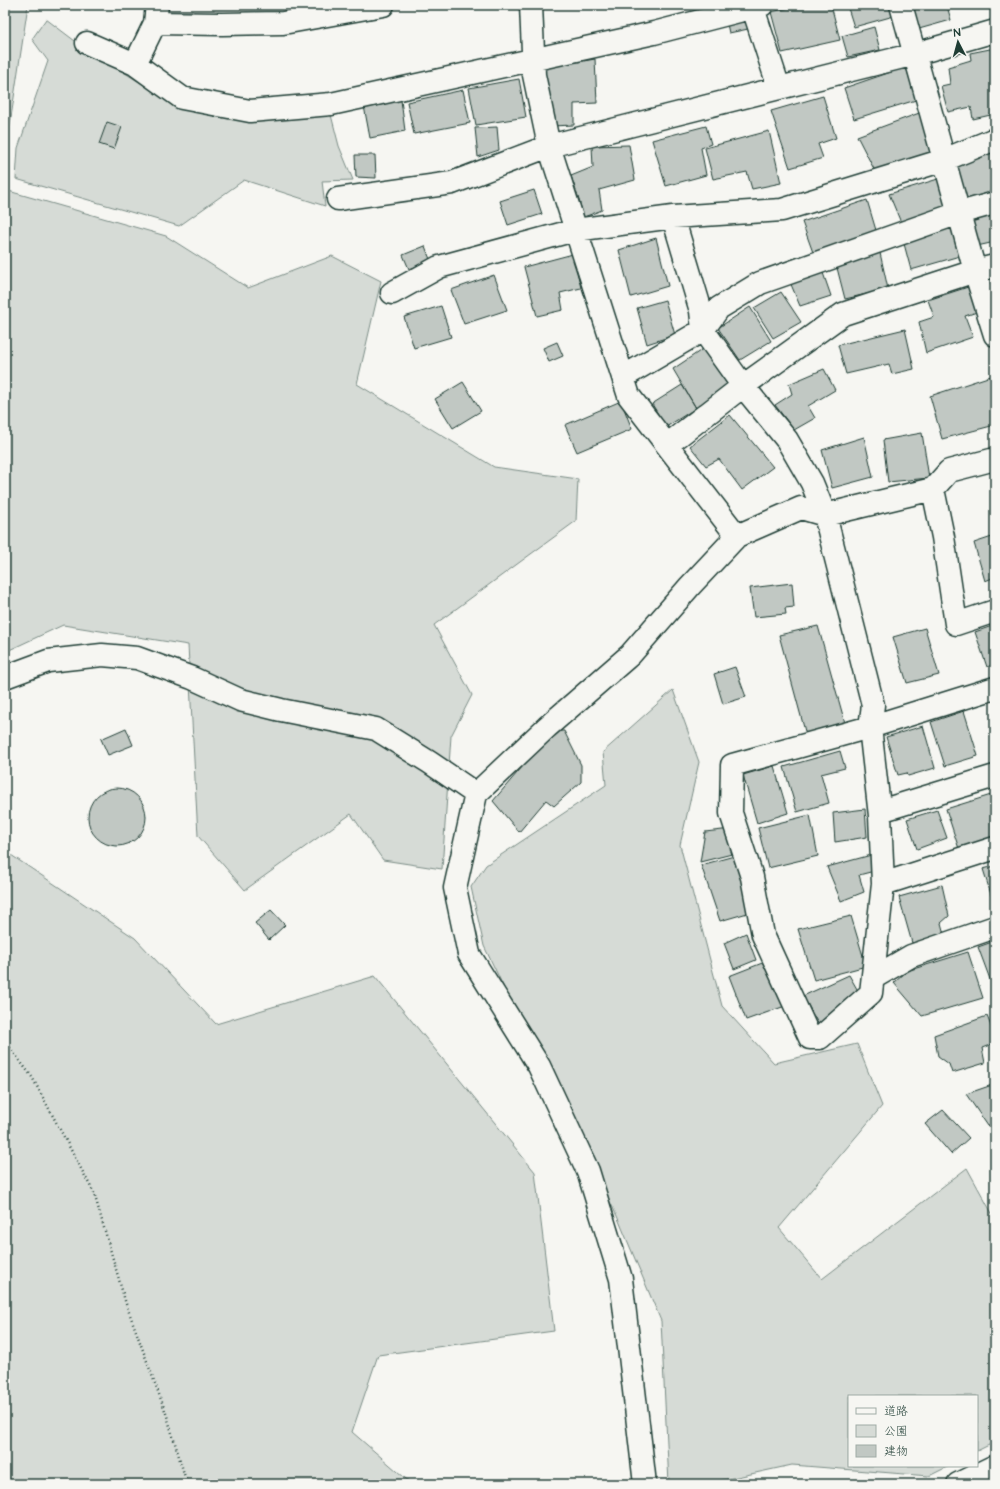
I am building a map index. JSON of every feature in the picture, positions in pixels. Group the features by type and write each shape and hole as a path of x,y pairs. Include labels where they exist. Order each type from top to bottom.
{"street":[{"path":"135,64 156,14 222,24 283,23 383,5"},
{"path":"531,5 534,76 549,146 629,396 737,536"},
{"path":"901,5 959,213 985,269 995,335"},
{"path":"87,43 135,64 182,98 250,111 331,104 654,33 756,6 779,88"},
{"path":"338,199 452,183 549,146 915,54 995,32"},
{"path":"392,293 438,267 575,230 673,217 782,210 944,160 995,139"},
{"path":"623,377 703,330 719,308 760,282 959,213 995,203"},
{"path":"673,217 701,311 703,330 743,386 787,440 812,483 825,515 873,705 870,727 880,810 883,884 872,993 820,1038 810,1038 763,935 752,877 731,813 732,765 870,727 995,688"},
{"path":"667,445 743,386 843,314 985,269"},
{"path":"645,1484 622,1279 588,1170 539,1066 469,954 455,888 476,794 547,727 630,655 737,536 801,508 825,515 933,489 949,471 995,460"},
{"path":"933,489 943,537 956,624 995,611"},
{"path":"5,677 48,661 102,655 137,658 192,678 240,700 281,710 376,729 429,762 476,794"},
{"path":"880,810 995,776"},
{"path":"883,884 995,848"},
{"path":"873,978 911,956 995,927"},
{"path":"958,1484 995,1466"}],"path":[{"path":"5,1041 32,1077 94,1193 126,1304 167,1416 188,1484"}],"green space":[{"path":"5,5 28,5 5,157"},
{"path":"46,19 79,44 182,109 330,111 339,146 353,180 322,181 325,206 244,180 179,226 16,179 18,148 48,61 32,39"},
{"path":"5,190 166,236 248,288 332,256 381,281 357,384 494,467 578,479 576,521 434,625 472,695 451,736 442,869 383,860 351,814 245,890 198,836 188,645 63,625 5,652"},
{"path":"673,690 699,762 680,845 722,1006 774,1063 857,1044 882,1106 779,1228 822,1279 967,1168 995,1219 995,1442 978,1450 978,1395 848,1395 848,1467 947,1467 929,1476 792,1465 705,1484 669,1484 661,1321 617,1216 484,946 471,887 486,865 606,785 603,752"},
{"path":"5,851 135,938 216,1024 375,976 535,1172 554,1331 378,1355 352,1432 412,1484 5,1484"}],"building":[{"path":"803,5 831,5 840,40 782,53 771,12"},
{"path":"847,5 891,5 894,16 854,27"},
{"path":"912,5 953,5 947,6 951,20 919,29"},
{"path":"749,18 753,28 729,33 727,24"},
{"path":"874,27 880,50 848,57 842,36"},
{"path":"995,48 995,114 973,119 971,107 948,112 941,86 950,84 948,67 971,60 970,53"},
{"path":"595,59 597,103 574,104 574,125 551,126 542,68"},
{"path":"906,67 916,100 854,119 844,88"},
{"path":"519,79 526,117 476,125 469,88"},
{"path":"463,90 470,123 414,134 407,102"},
{"path":"823,96 836,138 818,144 823,158 790,168 771,111"},
{"path":"401,100 405,131 370,138 364,106"},
{"path":"922,112 937,154 877,175 857,136"},
{"path":"107,122 122,127 114,149 99,144"},
{"path":"706,126 711,144 701,148 706,175 666,186 652,140"},
{"path":"497,127 499,150 478,157 475,128"},
{"path":"769,131 781,183 752,189 747,172 713,179 705,148"},
{"path":"629,145 635,180 599,190 602,210 584,217 571,176 593,167 592,146"},
{"path":"995,151 995,189 992,190 995,199 969,206 956,163"},
{"path":"355,155 375,155 376,178 356,177"},
{"path":"938,179 949,212 902,225 889,194"},
{"path":"534,190 542,214 508,225 500,201"},
{"path":"867,200 878,237 815,258 802,222"},
{"path":"995,211 995,242 977,246 969,217"},
{"path":"954,223 963,255 911,270 903,240"},
{"path":"656,238 668,286 631,297 619,250"},
{"path":"425,246 431,262 409,269 403,255"},
{"path":"880,253 888,289 845,299 836,264"},
{"path":"573,254 581,288 560,293 563,310 537,316 524,267"},
{"path":"822,270 831,296 800,306 790,282"},
{"path":"494,275 507,310 464,324 451,290"},
{"path":"968,287 977,312 965,316 973,337 926,353 919,322 934,317 928,300"},
{"path":"781,292 801,322 773,338 754,308"},
{"path":"665,300 675,335 647,344 637,308"},
{"path":"441,306 451,337 414,348 404,317"},
{"path":"750,307 771,341 740,360 718,328"},
{"path":"905,329 914,369 892,374 889,364 846,374 838,345"},
{"path":"557,342 563,356 549,362 543,348"},
{"path":"703,349 729,387 696,408 673,369"},
{"path":"824,369 835,390 808,406 815,418 794,430 775,405 792,394 789,384"},
{"path":"994,375 995,425 942,439 930,396"},
{"path":"463,382 481,411 453,428 435,399"},
{"path":"682,385 696,408 666,427 652,404"},
{"path":"621,401 632,429 577,452 565,425"},
{"path":"730,415 773,467 742,490 719,459 706,466 690,446"},
{"path":"922,433 929,478 888,482 883,440"},
{"path":"864,437 873,477 832,488 822,450"},
{"path":"995,536 995,577 985,581 974,543"},
{"path":"792,583 794,607 785,608 786,614 754,617 750,588"},
{"path":"995,625 995,664 987,667 975,632"},
{"path":"818,626 845,723 806,735 779,635"},
{"path":"925,628 939,675 907,683 893,637"},
{"path":"735,667 746,697 723,704 714,674"},
{"path":"964,711 978,756 945,766 931,722"},
{"path":"923,726 935,768 908,776 907,773 898,775 886,737"},
{"path":"126,728 133,745 108,755 101,739"},
{"path":"553,731 564,731 581,765 581,782 554,806 546,800 519,832 493,801"},
{"path":"840,751 845,768 821,774 829,803 797,812 784,767"},
{"path":"774,766 788,813 757,823 743,775"},
{"path":"117,788 128,790 138,796 144,806 146,817 144,828 138,838 128,844 117,846 106,844 96,838 90,828 88,817 90,806 96,796 106,790"},
{"path":"991,795 995,807 995,840 961,855 946,809"},
{"path":"865,809 867,837 835,842 833,813"},
{"path":"937,810 947,838 917,849 907,819"},
{"path":"810,815 818,856 768,868 758,828"},
{"path":"731,829 736,853 700,862 705,832"},
{"path":"875,854 878,870 859,875 864,892 841,901 827,867"},
{"path":"738,855 751,912 720,921 701,865"},
{"path":"995,866 995,900 993,901 983,869"},
{"path":"942,885 949,916 941,923 944,934 912,943 899,897"},
{"path":"271,910 285,925 269,940 255,923"},
{"path":"851,916 866,966 814,980 798,929"},
{"path":"746,933 756,960 734,969 724,943"},
{"path":"995,941 995,990 994,990 978,947"},
{"path":"968,952 983,998 922,1016 894,983 907,971"},
{"path":"770,960 788,1005 746,1020 729,976"},
{"path":"849,975 861,996 821,1029 803,996"},
{"path":"987,1016 995,1036 995,1043 982,1048 985,1063 952,1073 949,1064 938,1056 934,1035"},
{"path":"995,1084 995,1125 988,1126 966,1094"},
{"path":"943,1110 969,1138 951,1154 925,1124"}]}
